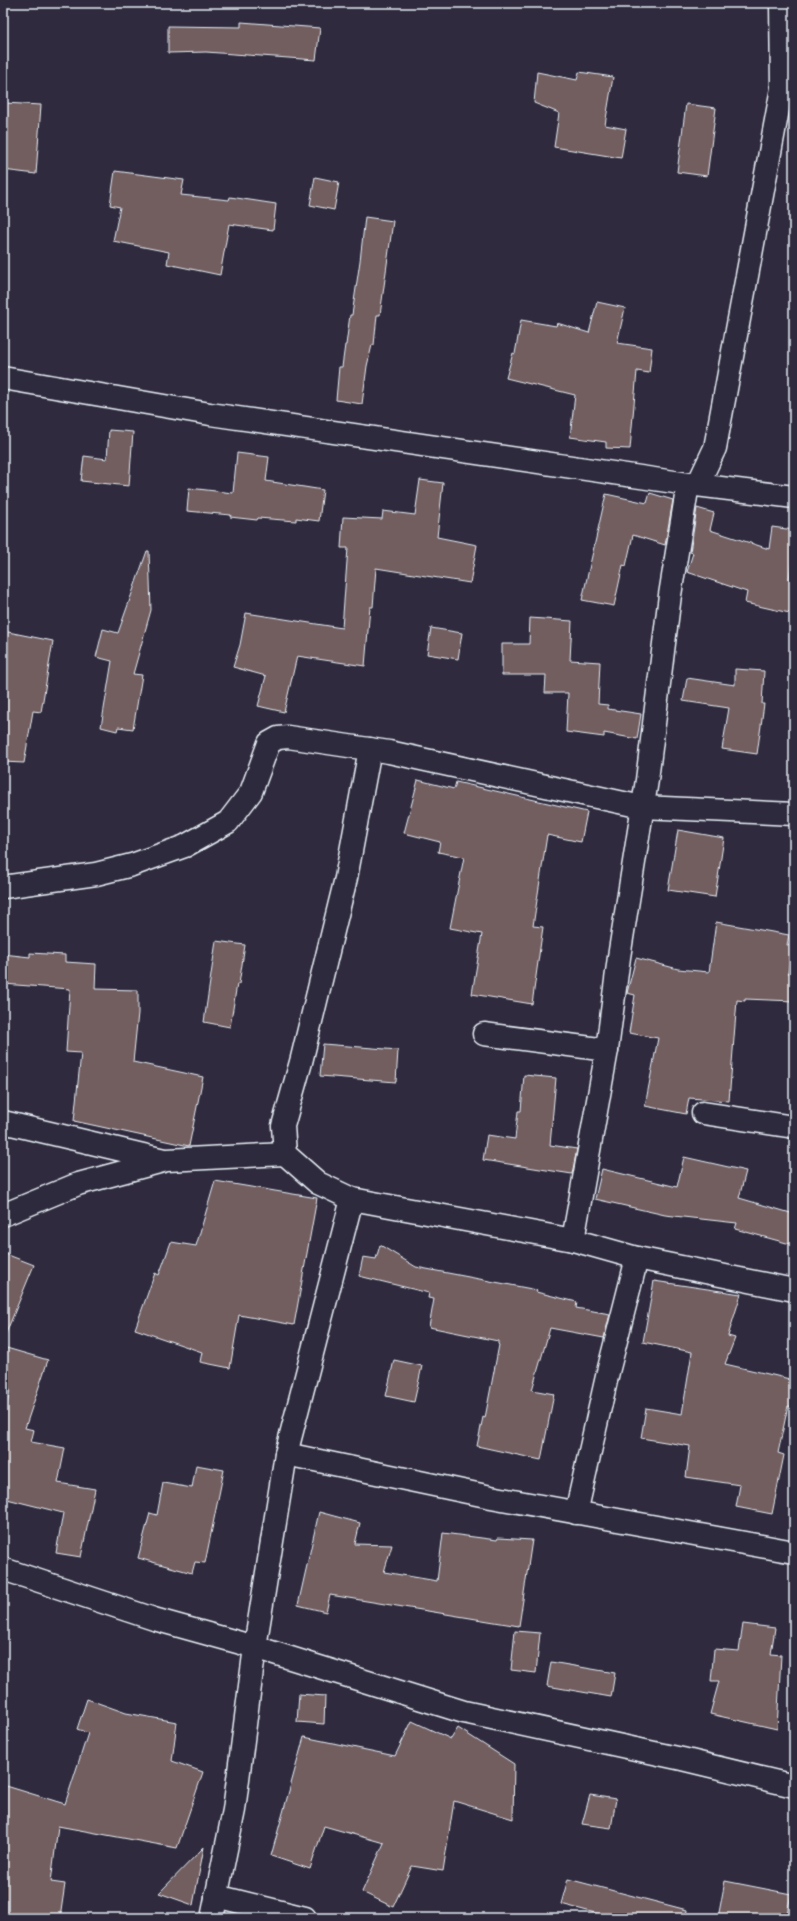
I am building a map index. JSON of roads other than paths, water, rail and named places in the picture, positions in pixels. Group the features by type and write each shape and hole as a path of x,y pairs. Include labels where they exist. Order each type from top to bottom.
{"street":[{"path":"573,1240 607,1050 647,780 670,595 693,484 715,448 782,88 781,3"},
{"path":"3,378 217,415 693,484 794,497"},
{"path":"3,887 96,874 132,865 185,846 228,822 251,792 269,742 278,738 288,737 370,749 642,807 794,814"},
{"path":"285,1154 283,1126 301,1062 346,878 370,749"},
{"path":"484,1034 607,1050"},
{"path":"703,1113 794,1127"},
{"path":"3,1122 167,1160"},
{"path":"3,1215 78,1184 167,1160 285,1154 318,1183 352,1199 573,1240 637,1258 794,1290"},
{"path":"212,1918 234,1810 255,1647 286,1454 352,1199"},
{"path":"576,1513 608,1372 637,1258"},
{"path":"286,1454 491,1497 794,1552"},
{"path":"3,1569 154,1619 255,1647 464,1712 682,1759 794,1786"},
{"path":"216,1896 305,1918"}]}
